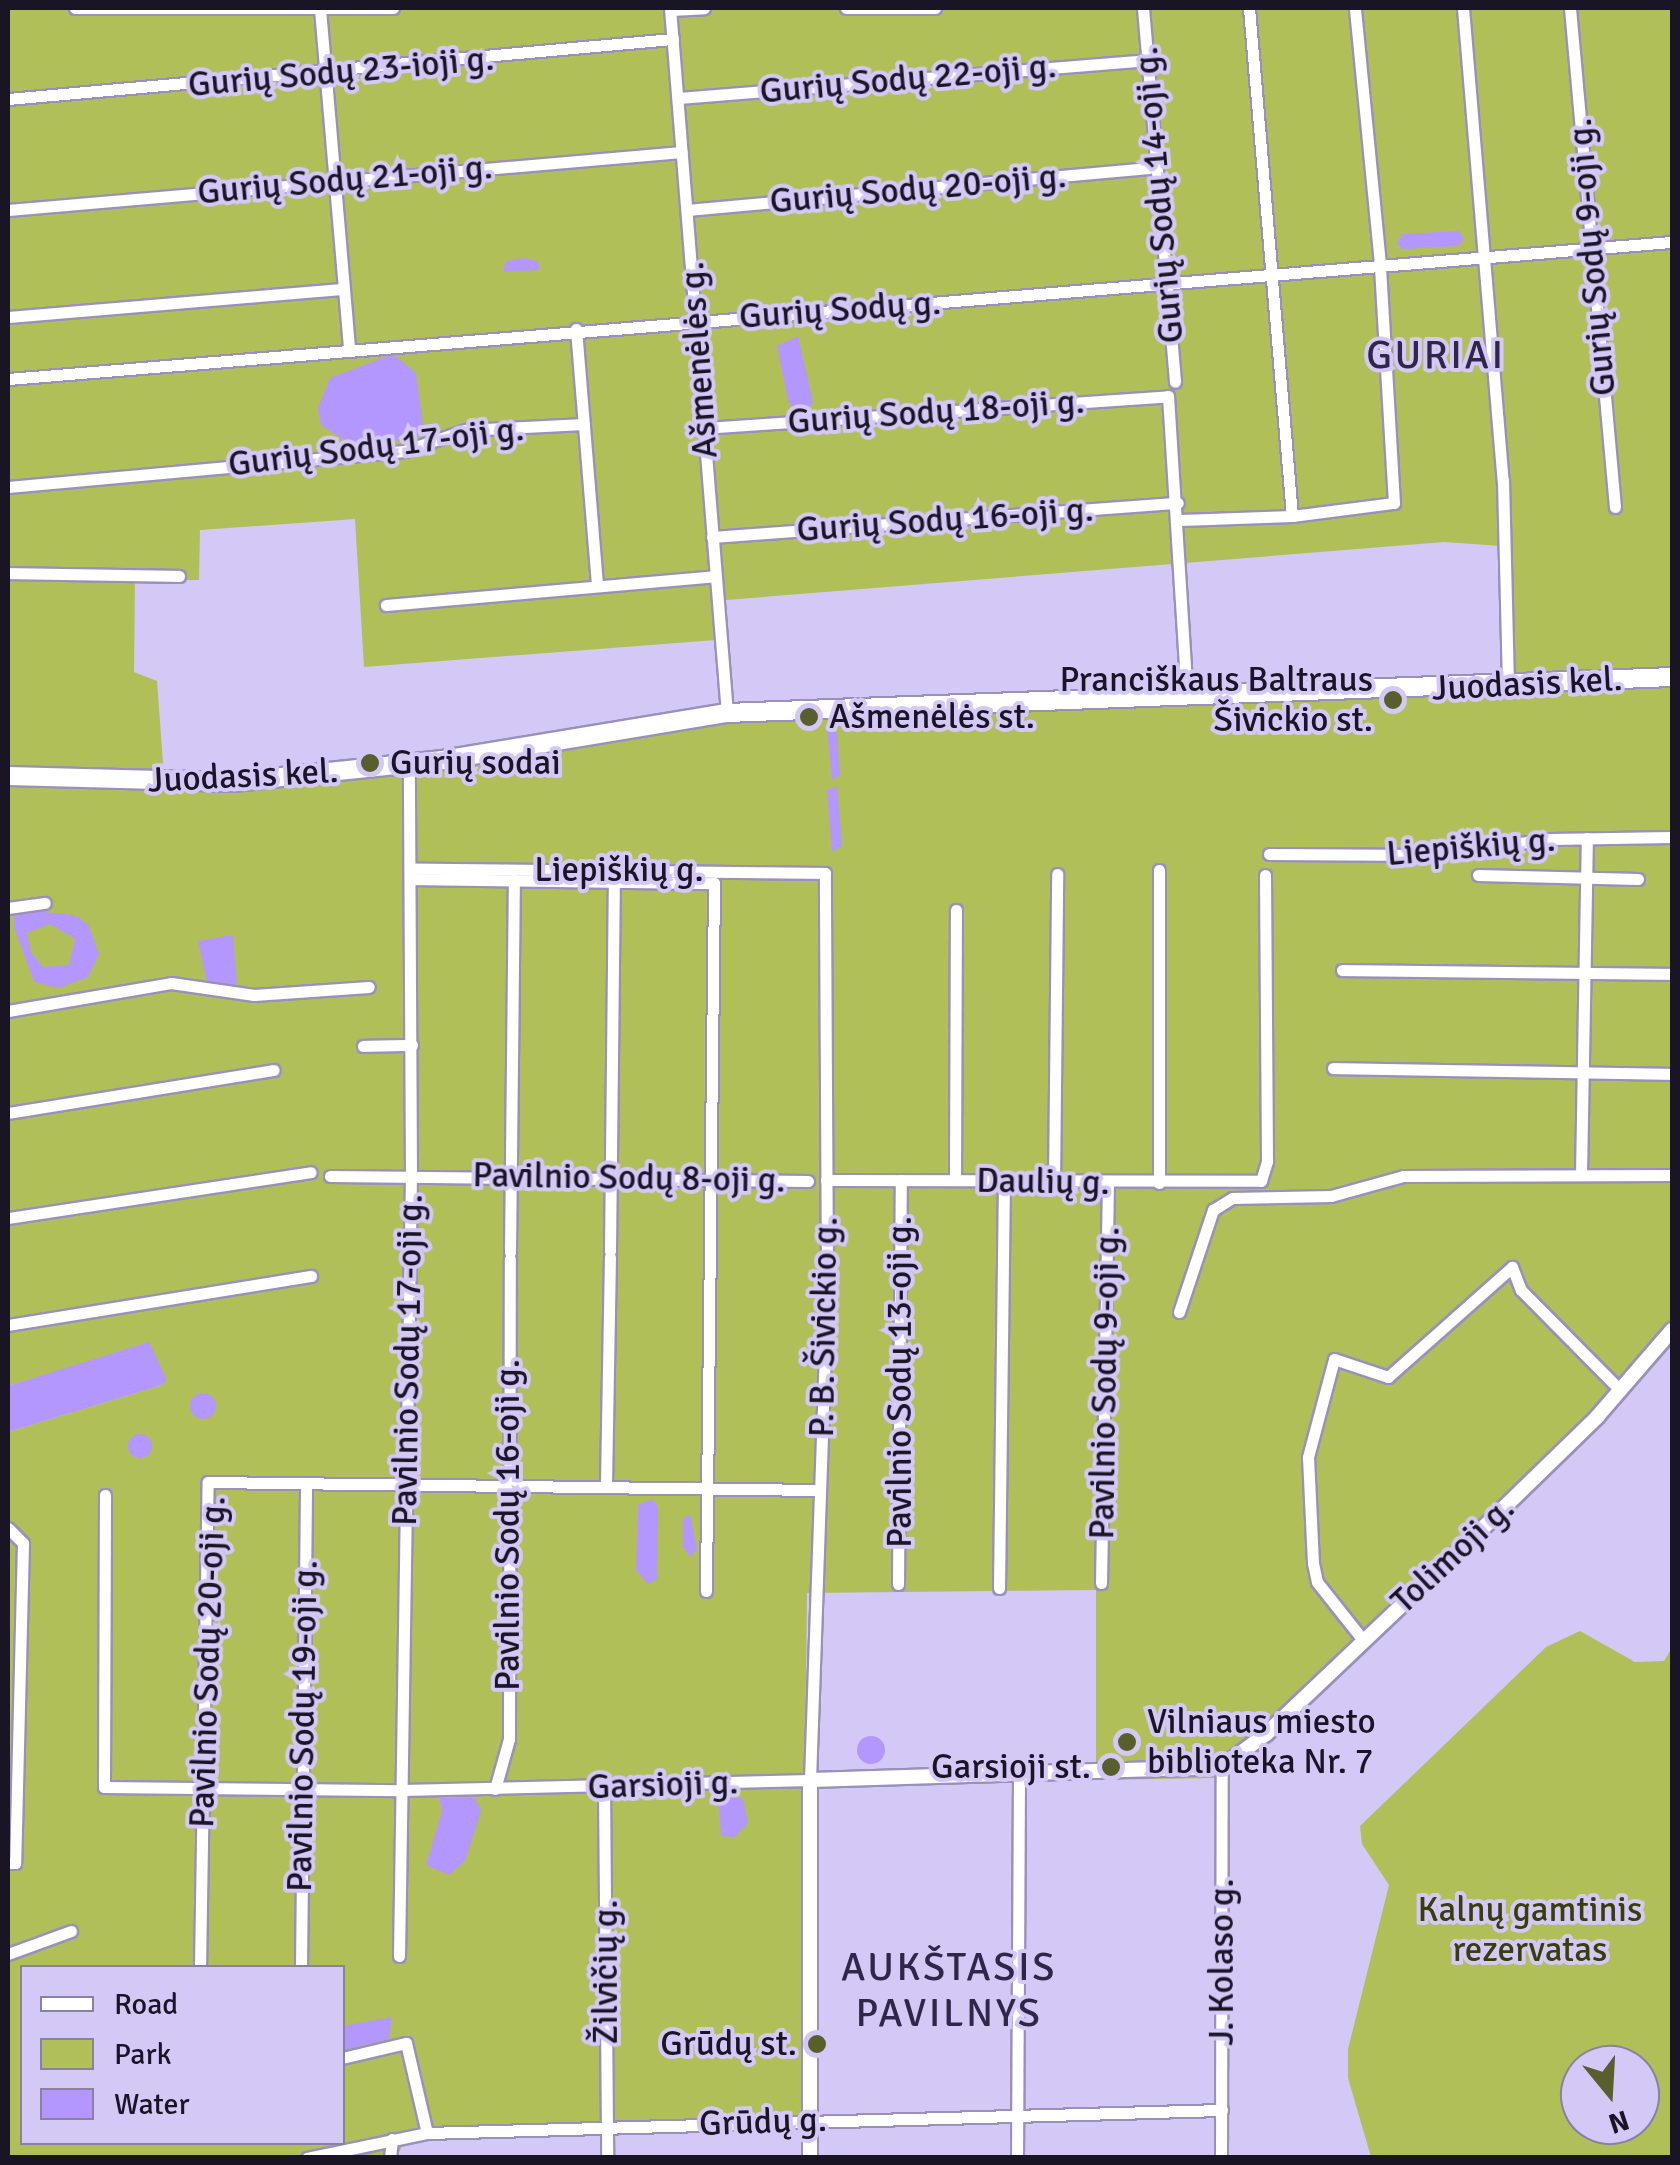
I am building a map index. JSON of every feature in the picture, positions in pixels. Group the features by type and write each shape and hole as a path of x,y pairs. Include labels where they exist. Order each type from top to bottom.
{"main road":[{"name":"Juodasis kel.","path":"8,776 204,784 409,764 727,712 1672,677"}],"street":[{"path":"75,8 394,8"},
{"path":"670,9 704,8"},
{"path":"846,8 935,8"},
{"name":"Gurių Sodų 14-oji g.","path":"1143,8 1175,382"},
{"path":"1249,8 1292,516"},
{"path":"1179,520 1292,516 1394,503 1380,264 1354,8"},
{"path":"1463,8 1502,480 1508,685"},
{"name":"Gurių Sodų 9-oji g.","path":"1570,8 1615,508"},
{"path":"320,9 348,349"},
{"name":"Ašmenėlės g.","path":"670,9 727,712"},
{"name":"Gurių Sodų 23-ioji g.","path":"8,99 325,75 673,39"},
{"name":"Gurių Sodų 22-oji g.","path":"678,98 1138,60"},
{"name":"Gurių Sodų 21-oji g.","path":"8,210 682,152"},
{"name":"Gurių Sodų 20-oji g.","path":"687,210 1149,168"},
{"name":"Gurių Sodų g.","path":"8,380 1672,242"},
{"path":"8,317 342,289"},
{"path":"576,330 598,585"},
{"name":"Gurių Sodų 18-oji g.","path":"704,428 1168,396 1178,503"},
{"name":"Gurių Sodų 17-oji g.","path":"8,487 404,450 465,430 584,424"},
{"path":"1178,503 1186,697"},
{"name":"Gurių Sodų 16-oji g.","path":"712,536 1178,503"},
{"path":"8,572 179,576"},
{"path":"386,605 715,576"},
{"name":"Pavilnio Sodų 17-oji g.","path":"399,1956 411,1175 409,764"},
{"name":"Liepiškių g.","path":"1269,854 1428,855 1587,838 1672,837"},
{"path":"1581,1175 1587,838"},
{"path":"1158,870 1159,1183"},
{"name":"Liepiškių g.","path":"412,874 825,873"},
{"name":"P. B. Šivickio g.","path":"810,1780 826,1180 825,873"},
{"path":"412,874 714,883 706,1591"},
{"path":"1054,1182 1057,874"},
{"name":"Daulių g.","path":"826,1180 1260,1181 1267,1160 1264,875"},
{"path":"1478,875 1638,878"},
{"name":"Pavilnio Sodų 16-oji g.","path":"495,1789 509,1739 507,1482 514,880"},
{"path":"606,1484 614,881"},
{"path":"8,908 45,902"},
{"path":"955,1180 956,910"},
{"path":"1342,970 1586,976 1672,974"},
{"path":"8,1011 171,983 254,994 369,987"},
{"path":"363,1046 412,1046"},
{"path":"1333,1068 1672,1074"},
{"path":"8,1113 274,1070"},
{"path":"8,1218 311,1172"},
{"path":"1179,1312 1212,1210 1221,1202 1332,1196 1403,1176 1672,1175"},
{"name":"Pavilnio Sodų 8-oji g.","path":"330,1176 808,1181"},
{"name":"Pavilnio Sodų 13-oji g.","path":"898,1584 902,1180"},
{"path":"1000,1588 1004,1181"},
{"name":"Pavilnio Sodų 9-oji g.","path":"1101,1583 1108,1182"},
{"path":"1363,1640 1317,1582 1313,1563 1308,1457 1334,1359 1388,1377 1512,1267 1521,1290 1620,1390"},
{"path":"8,1325 311,1276"},
{"name":"Tolimoji g.","path":"1222,1766 1266,1734 1620,1390 1672,1330"},
{"name":"Pavilnio Sodų 20-oji g.","path":"200,1965 208,1482 507,1482 820,1490"},
{"name":"Pavilnio Sodų 19-oji g.","path":"301,1965 306,1484"},
{"name":"Garsioji g.","path":"105,1495 104,1787 604,1788 1222,1766"},
{"path":"8,1528 23,1543 14,1863 8,1863"},
{"name":"J. Kolaso g.","path":"1221,2158 1222,1766"},
{"path":"1016,2158 1019,1773"},
{"path":"810,1780 810,2158"},
{"name":"Žilvičių g.","path":"604,1788 607,2158"},
{"path":"8,1954 72,1931"},
{"path":"345,2057 406,2044 427,2133"},
{"name":"Grūdų g.","path":"307,2158 427,2133 1222,2110"},
{"path":"390,2158 392,2139"}],"green space":[{"path":"8,8 1672,8 1672,671 1504,678 1501,546 1444,542 714,601 716,640 364,667 355,519 200,530 199,580 135,580 134,672 157,681 164,777 8,770"},
{"path":"1672,682 1672,1343 1588,1438 1240,1770 1215,1778 1096,1780 1096,1590 807,1593 801,2126 428,2140 402,2146 396,2158 8,2158 8,1432 162,1385 100,1359 8,1386 8,784 211,791 399,775 695,721"},
{"name":"Kalnų gamtinis rezervatas","path":"1580,1631 1635,1662 1664,1661 1672,1648 1672,2157 1371,2157 1348,2078 1348,2049 1389,1885 1362,1844 1360,1826 1546,1647"}],"water":[{"path":"1459,231 1464,239 1458,246 1402,249 1397,244 1402,234"},
{"path":"506,261 538,261 540,270 503,272"},
{"path":"798,336 813,402 806,412 789,404 777,346"},
{"path":"393,354 416,373 424,433 411,440 347,442 321,425 318,409 330,378"},
{"path":"836,725 840,776 832,780 827,727"},
{"path":"837,786 842,846 832,852 827,790"},
{"path":"24,910 74,915 88,924 99,954 88,977 59,988 34,982 14,927 14,914","holes":["50,924 75,939 69,965 43,967 31,952 27,933"]},
{"path":"233,935 237,985 207,982 198,941"},
{"path":"149,1342 167,1380 162,1385 8,1432 8,1386"},
{"path":"203,1393 212,1397 216,1406 212,1415 203,1419 194,1415 190,1406 194,1397"},
{"path":"140,1434 152,1446 140,1458 128,1446"},
{"path":"652,1499 658,1507 657,1579 648,1584 636,1570 638,1505"},
{"path":"690,1514 697,1549 690,1557 683,1547 683,1519"},
{"path":"871,1736 881,1740 885,1750 881,1760 871,1764 861,1760 857,1750 861,1740"},
{"path":"718,1797 743,1798 748,1823 735,1837 721,1836"},
{"path":"439,1798 475,1798 481,1811 465,1861 449,1875 426,1865 442,1811"},
{"path":"392,2017 389,2039 345,2050 345,2026"}],"place":[{"name":"Pranciškaus Baltraus Šivickio st.","path":"1393,700"},
{"name":"Ašmenėlės st.","path":"809,717"},
{"name":"Gurių sodai","path":"370,763"},
{"name":"Vilniaus miesto biblioteka Nr. 7","path":"1127,1742"},
{"name":"Garsioji st.","path":"1111,1767"},
{"name":"Grūdų st.","path":"817,2044"}],"district":[{"name":"GURIAI","path":"1436,355"},
{"name":"AUKŠTASIS PAVILNYS","path":"949,1990"}]}
